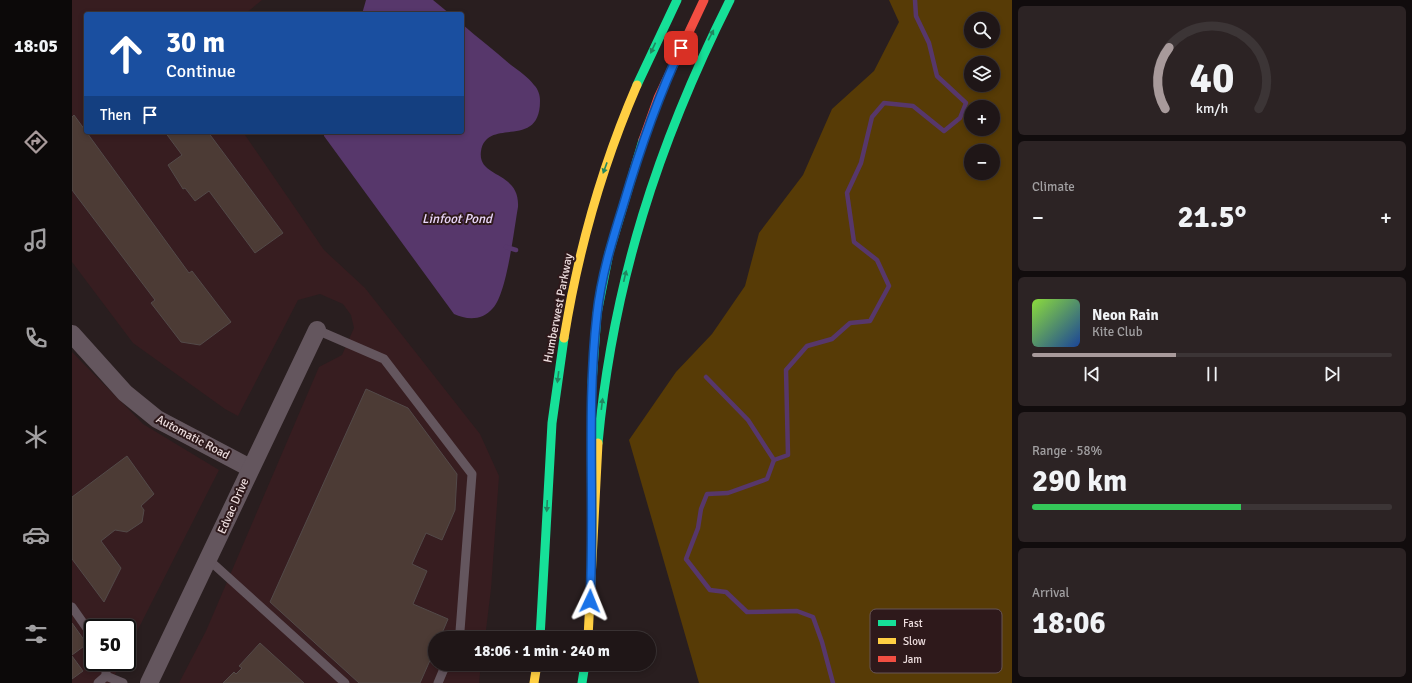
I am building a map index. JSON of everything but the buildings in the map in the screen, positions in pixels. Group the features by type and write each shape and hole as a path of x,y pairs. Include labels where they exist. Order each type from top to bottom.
{"main road":[{"name":"Humberwest Parkway","path":"540,631 552,424 565,325 576,274 603,176 622,121 643,70 677,0"},
{"path":"592,391 597,314 609,253 641,146 658,98 704,0"},
{"path":"588,631 598,452 613,329 631,249 645,201 670,128 706,46 730,0"},
{"path":"592,414 593,538"},
{"path":"534,683 535,671"},
{"path":"582,683 584,671"}],"street":[{"name":"Edvac Drive","path":"149,683 209,560 250,468 317,330"},
{"name":"Automatic Road","path":"72,334 125,393 157,419 250,468"}],"lane":[{"path":"317,330 384,359 472,474 460,631"},
{"path":"209,560 345,683"},
{"path":"72,608 84,624"},
{"path":"98,683 106,676 106,671"},
{"path":"438,683 443,671"},
{"path":"106,676 123,683"}],"shaded area":[{"path":"72,0 262,0 247,12 84,12 84,134 244,134 324,250 365,288 480,434 499,476 491,589 486,631 428,631 428,671 480,671 479,683 179,683 206,631 319,367 342,355 354,328 351,315 343,304 320,294 298,300 238,416 225,409 133,343 72,262"},
{"path":"889,0 1012,0 1012,683 699,683 629,440 676,372 712,334 745,286 759,233 803,175 832,109 874,71 899,22"},
{"path":"72,352 143,424 219,470 136,633 136,619 84,619 84,671 117,671 111,683 72,683"}],"water":[{"path":"366,0 433,0 448,12 363,12"},
{"name":"Linfoot Pond","path":"464,26 529,79 538,90 540,101 538,116 532,125 523,130 493,135 485,141 481,151 482,160 485,166 506,180 512,187 517,195 518,207 506,275 498,300 489,312 474,318 454,314 324,134 464,134"}],"waterway":[{"path":"833,683 822,642 813,617 797,611 747,612 726,592 710,590 686,559 698,528 701,509 707,494 728,493 767,479 774,460 788,455 786,370 807,346 832,339 850,323 870,321 889,286 877,260 854,242 847,193 861,163 872,117 884,103 913,106 944,131 960,118 966,103 937,76 929,43 916,16 915,0"},
{"path":"506,247 516,250"},
{"path":"706,377 748,420 774,460"}],"traffic: fast":[{"path":"637,85 677,0"},
{"path":"598,443 605,384 615,326 627,270 643,215 681,107 730,0"},
{"path":"592,383 597,314 609,253 643,140"},
{"path":"540,631 552,423 564,338"},
{"path":"582,683 584,671"}],"traffic: slow":[{"path":"564,338 576,273 593,209 613,146 637,85"},
{"path":"588,631 598,443"},
{"path":"534,683 536,671"}],"traffic: jam":[{"path":"643,140 658,98 704,0"}],"route":[{"path":"590,601 593,538 592,384 597,314 609,253 641,146 658,98 681,48"}]}
